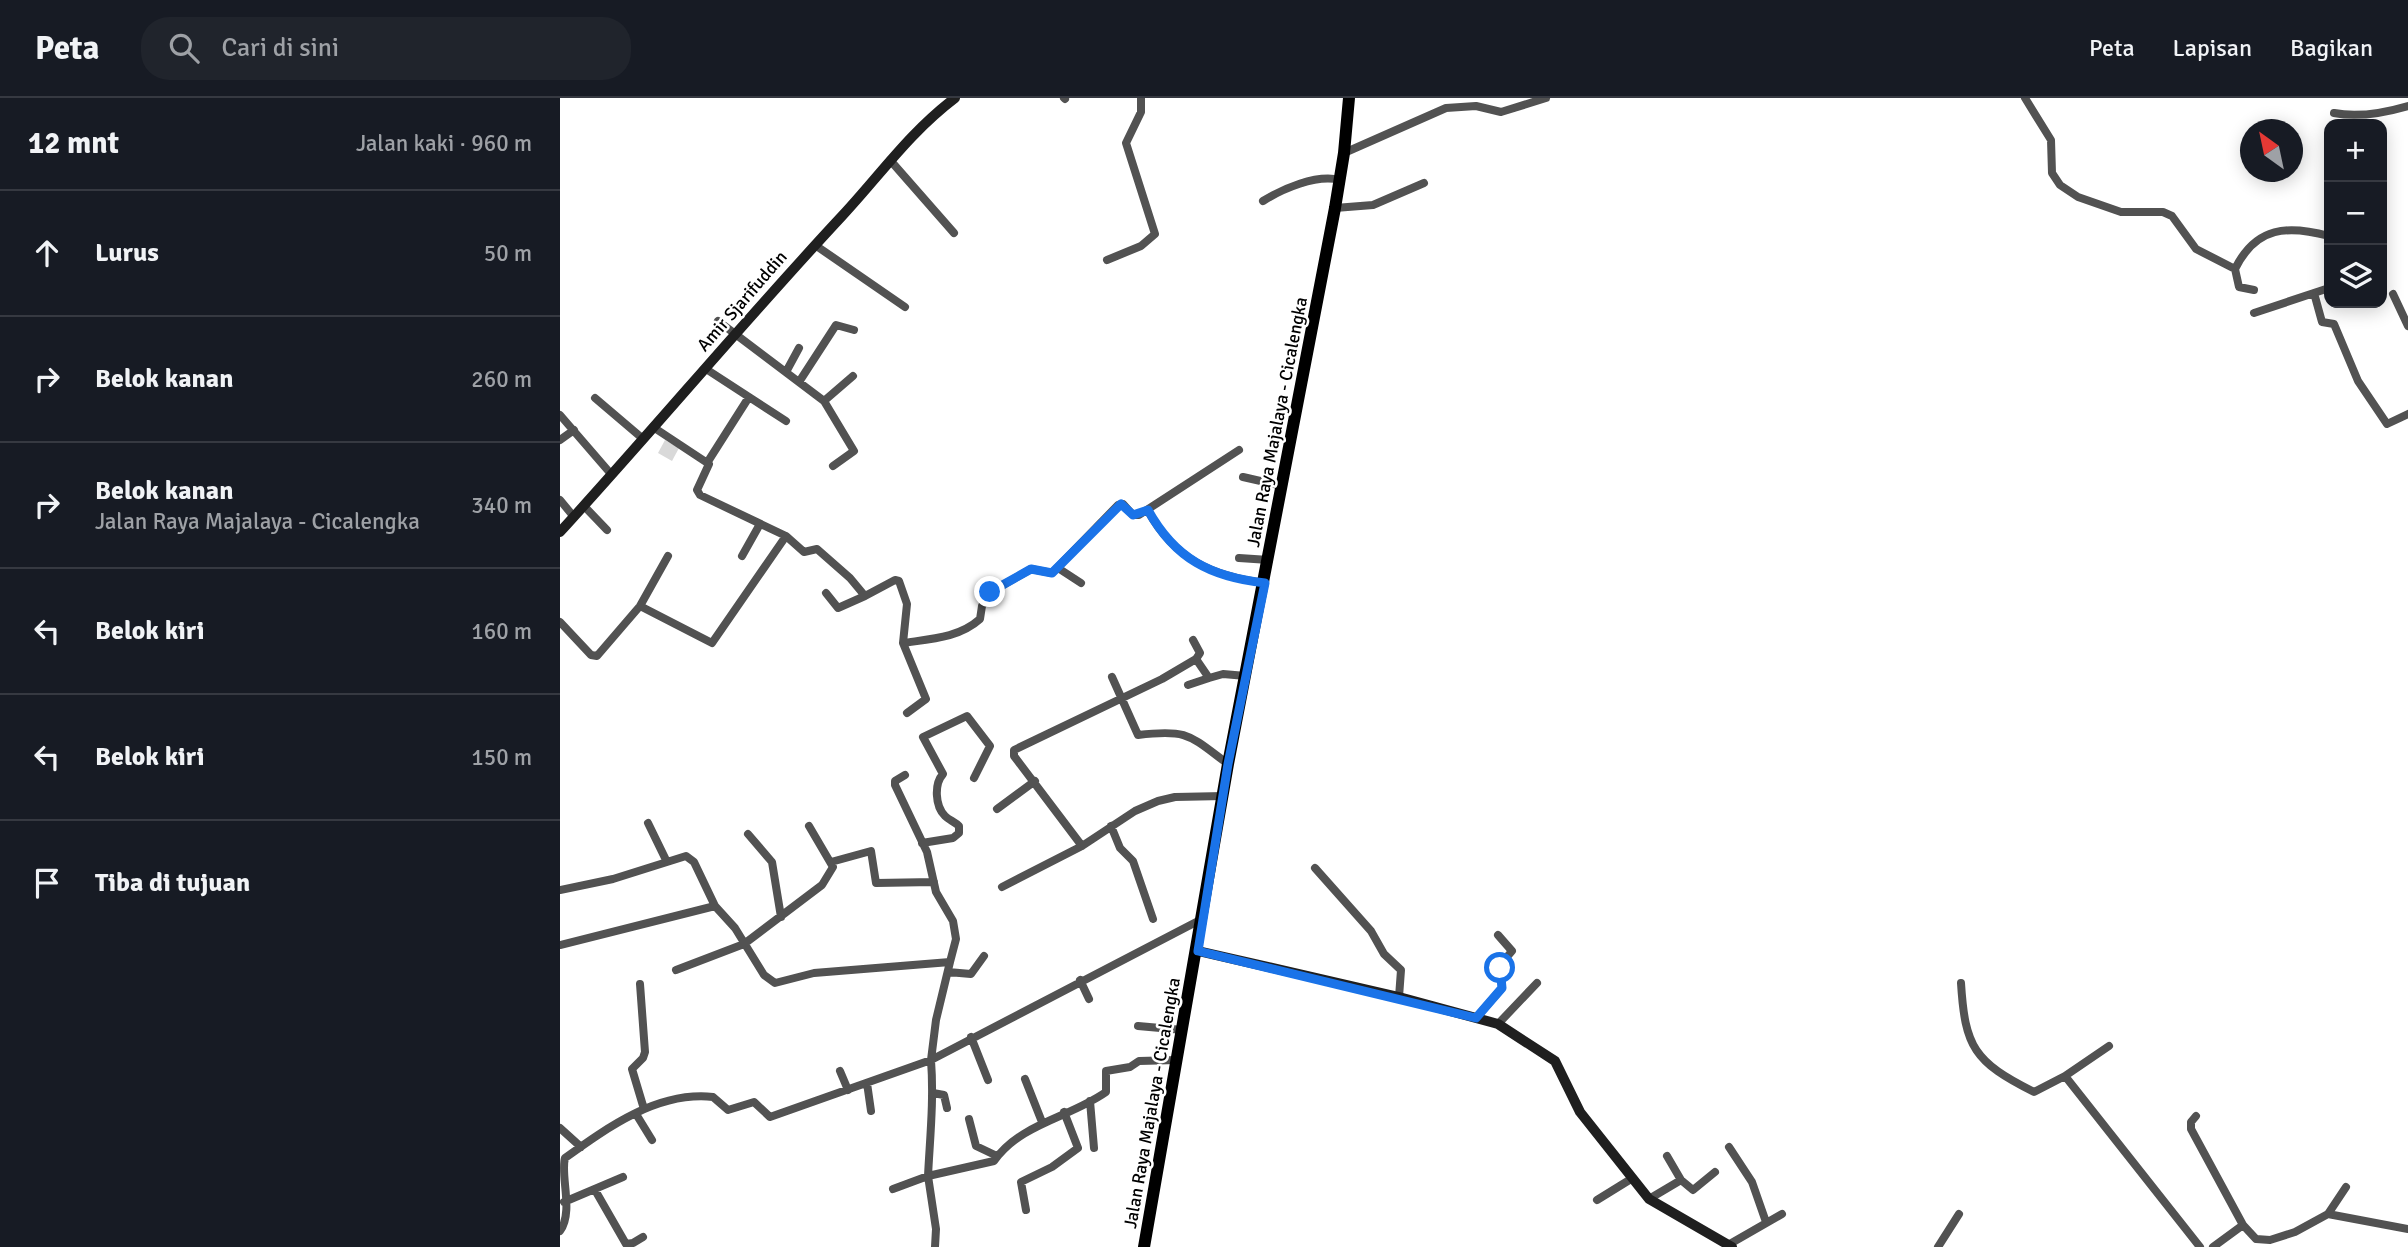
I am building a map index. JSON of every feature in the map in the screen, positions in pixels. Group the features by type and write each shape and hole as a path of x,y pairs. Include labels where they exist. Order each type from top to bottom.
{"main road":[{"name":"Jalan Raya Majalaya - Cicalengka","path":"1144,1247 1204,917 1228,764 1265,583 1340,180 1349,98"}],"street":[{"name":"Amir Sjarifuddin","path":"560,533 912,133 955,98"},
{"path":"1107,260 1141,246 1155,234 1126,143 1141,112 1141,98"},
{"path":"1510,98 1511,108"},
{"path":"1344,153 1446,108 1476,106 1501,112 1546,98"},
{"path":"2025,98 2051,140 2052,173 2060,185 2078,197 2120,212 2163,212 2172,216 2196,249 2235,269"},
{"path":"2334,113 2349,116 2386,112 2408,106"},
{"path":"890,160 954,233"},
{"path":"1263,201 1293,187 1326,178 1340,180"},
{"path":"1335,208 1373,205 1424,183"},
{"path":"2235,269 2257,242 2273,230 2295,229 2324,233"},
{"path":"815,245 905,307"},
{"path":"2235,269 2239,287 2254,290"},
{"path":"2255,313 2324,290"},
{"path":"2314,293 2321,320 2334,324 2358,381 2387,424 2408,414"},
{"path":"2393,294 2408,326"},
{"path":"718,321 824,401 854,451 833,466"},
{"path":"799,382 836,325 855,330"},
{"path":"786,372 799,348"},
{"path":"706,369 786,421"},
{"path":"824,401 853,376"},
{"path":"707,463 749,397"},
{"path":"595,398 642,438"},
{"path":"560,415 611,474"},
{"path":"653,427 710,467 697,490 699,494 786,536 804,552 817,549 865,596"},
{"path":"560,440 573,430"},
{"path":"903,643 951,635 978,621 984,601 995,589 1009,584 1031,569 1039,569 1048,575 1058,568 1118,505 1124,505 1133,515 1148,510 1239,450"},
{"path":"1243,477 1283,486"},
{"path":"560,500 574,517"},
{"path":"584,506 607,530"},
{"path":"1148,510 1164,538 1187,556 1227,577 1265,583"},
{"path":"742,556 760,524"},
{"path":"640,606 712,643 786,536"},
{"path":"560,622 591,654 597,656 640,606 668,556"},
{"path":"1238,558 1269,560"},
{"path":"1058,568 1081,583"},
{"path":"826,593 838,608 895,580 900,581 907,604 903,643 926,699 907,713"},
{"path":"1082,846 1013,754 1014,750 1196,659 1200,653 1193,640"},
{"path":"1196,659 1209,678"},
{"path":"1188,685 1223,674 1246,676"},
{"path":"1112,677 1138,736 1157,731 1177,733 1196,740 1228,764"},
{"path":"922,843 953,838 959,833 959,826 946,817 939,804 936,784 943,774 923,737 967,716 989,746 974,778"},
{"path":"905,775 895,781 895,786 922,843 934,883 953,921 956,939 934,1030 931,1060 933,1093 928,1176 936,1229 935,1247"},
{"path":"997,809 1035,781"},
{"path":"1002,887 1082,846 1111,826 1158,801 1175,797 1224,796"},
{"path":"648,823 666,860"},
{"path":"676,970 744,944 822,885 832,870 831,862 809,826"},
{"path":"1111,826 1120,848 1132,859 1153,919"},
{"path":"748,834 772,862 781,917"},
{"path":"831,862 871,851 877,883 934,883"},
{"path":"560,890 613,878 666,860 690,858 715,906 728,918 764,975 775,983 827,972 950,962"},
{"path":"1315,868 1371,931 1384,954 1402,972 1399,997"},
{"path":"560,945 715,906"},
{"path":"560,1231 564,1225 565,1202 562,1163 581,1147 640,1112 671,1098 707,1096 717,1099 728,1110 754,1102 770,1117 931,1060 1204,917"},
{"path":"1476,1018 1499,994 1504,984 1501,964 1512,951 1498,935"},
{"path":"1198,951 1399,997 1498,1024 1555,1061 1580,1112 1649,1199 1730,1246 1782,1214"},
{"path":"948,972 971,974 984,956"},
{"path":"1080,980 1089,999"},
{"path":"1961,982 1965,1029 1980,1057 2034,1092 2065,1076 2109,1046"},
{"path":"1498,1024 1537,983"},
{"path":"640,984 645,1052 643,1059 632,1069 640,1112 652,1140"},
{"path":"1139,1026 1183,1030"},
{"path":"971,1037 988,1080"},
{"path":"893,1189 928,1176 994,1161 1015,1138 1106,1092 1105,1070 1130,1068 1139,1060 1177,1060"},
{"path":"840,1071 848,1090"},
{"path":"2065,1076 2200,1247"},
{"path":"1025,1079 1042,1122"},
{"path":"867,1083 871,1111"},
{"path":"933,1093 944,1095 947,1108"},
{"path":"1090,1101 1094,1148"},
{"path":"1026,1210 1021,1182 1052,1167 1078,1149 1064,1112"},
{"path":"2196,1116 2191,1122 2191,1129 2243,1225 2256,1239 2270,1240 2306,1227 2328,1214 2346,1187"},
{"path":"969,1119 976,1146 997,1156"},
{"path":"560,1128 581,1147"},
{"path":"1729,1147 1752,1182 1766,1222"},
{"path":"1667,1156 1681,1180 1692,1191 1715,1172"},
{"path":"565,1202 623,1177"},
{"path":"1597,1200 1631,1179"},
{"path":"1649,1199 1681,1180"},
{"path":"595,1189 626,1244 643,1237"},
{"path":"1938,1247 1959,1214"},
{"path":"2328,1214 2408,1229"},
{"path":"2213,1247 2243,1225"}],"shaded area":[{"path":"665,440 679,448 672,461 658,453"}],"route":[{"path":"990,592 1034,568 1048,575 1052,573 1112,510 1121,504 1133,515 1148,510 1164,538 1187,556 1227,577 1265,583 1228,764 1198,951 1235,957 1476,1018 1499,994 1504,984 1500,968"}]}
